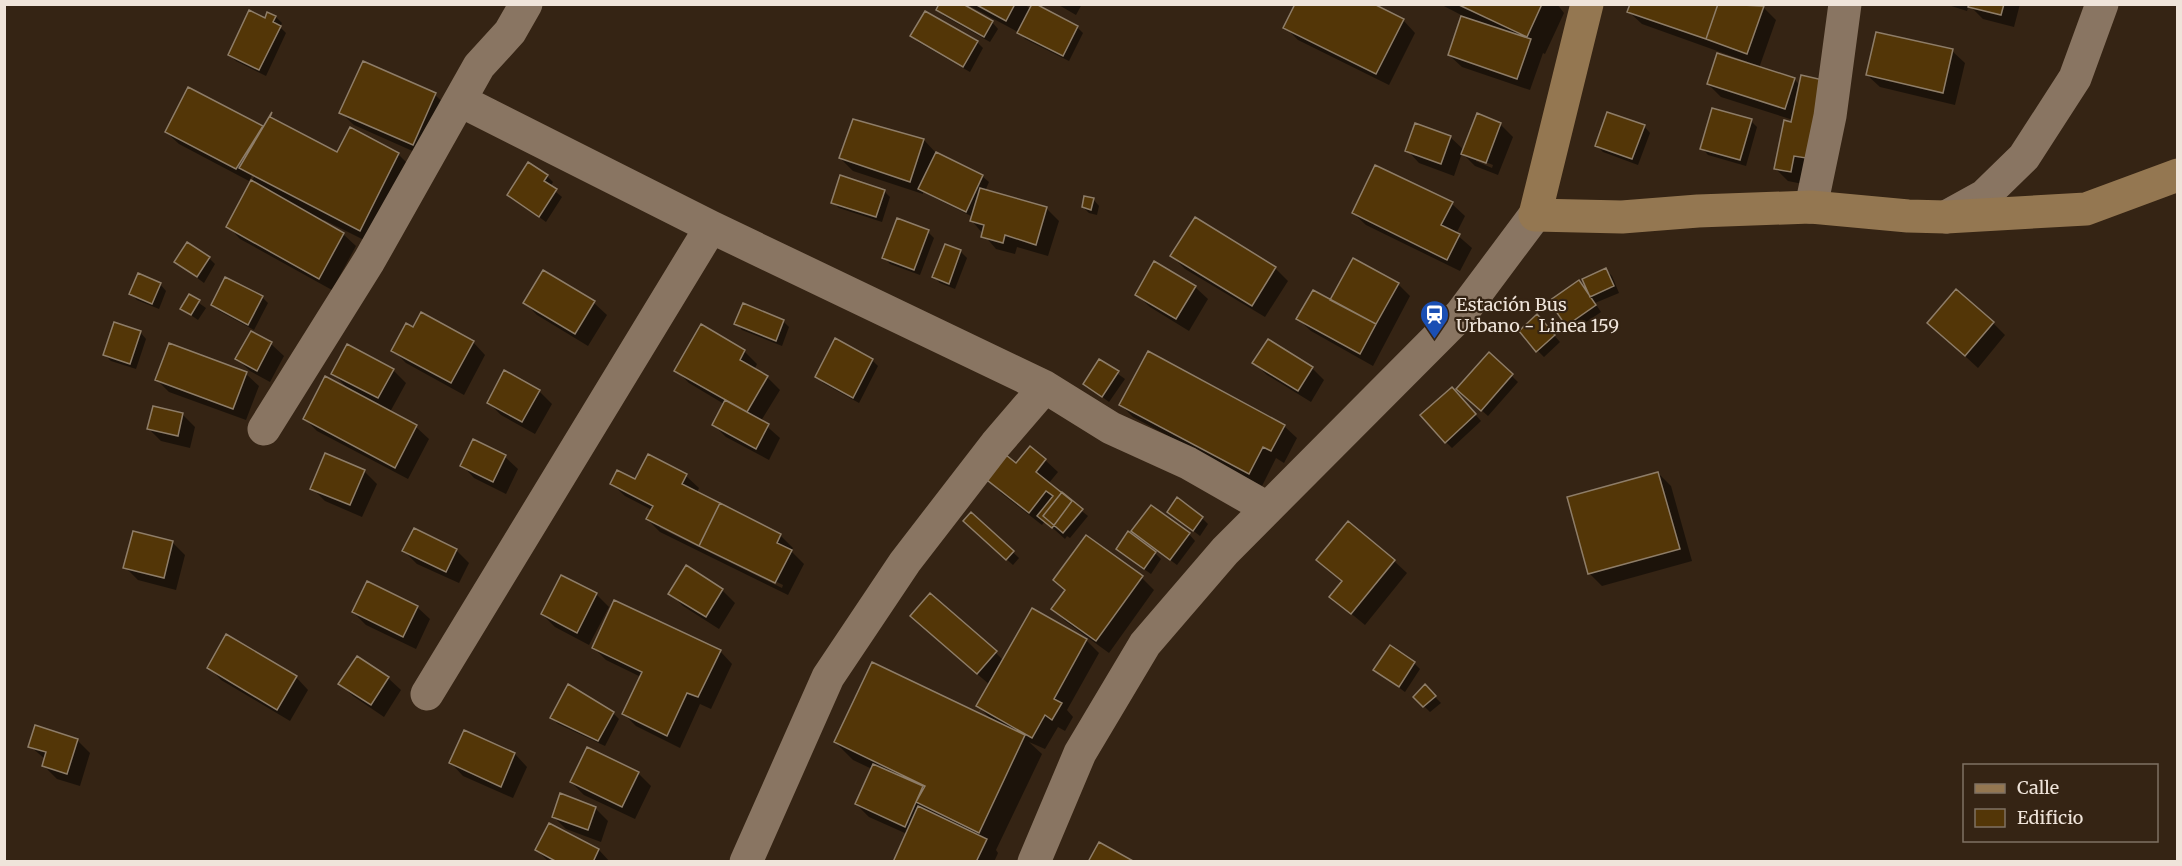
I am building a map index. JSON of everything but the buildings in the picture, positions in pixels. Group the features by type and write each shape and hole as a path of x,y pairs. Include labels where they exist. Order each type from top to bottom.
{"street":[{"path":"264,429 369,261 479,66 510,32 526,4"},
{"path":"1034,861 1080,753 1145,644 1225,551 1461,314 1535,215 1587,4"},
{"path":"1810,207 1830,116 1845,4"},
{"path":"1946,217 1984,196 2024,157 2075,78 2102,4"},
{"path":"461,101 711,227 1045,387 1111,428 1188,463 1267,508"},
{"path":"1535,215 1622,217 1698,211 1810,207 1946,217 2086,209 2178,176"},
{"path":"427,694 711,227"},
{"path":"747,861 828,677 905,562 996,444 1045,387"}],"place":[{"name":"Estación Bus Urbano - Linea 159","path":"1435,340"}]}
